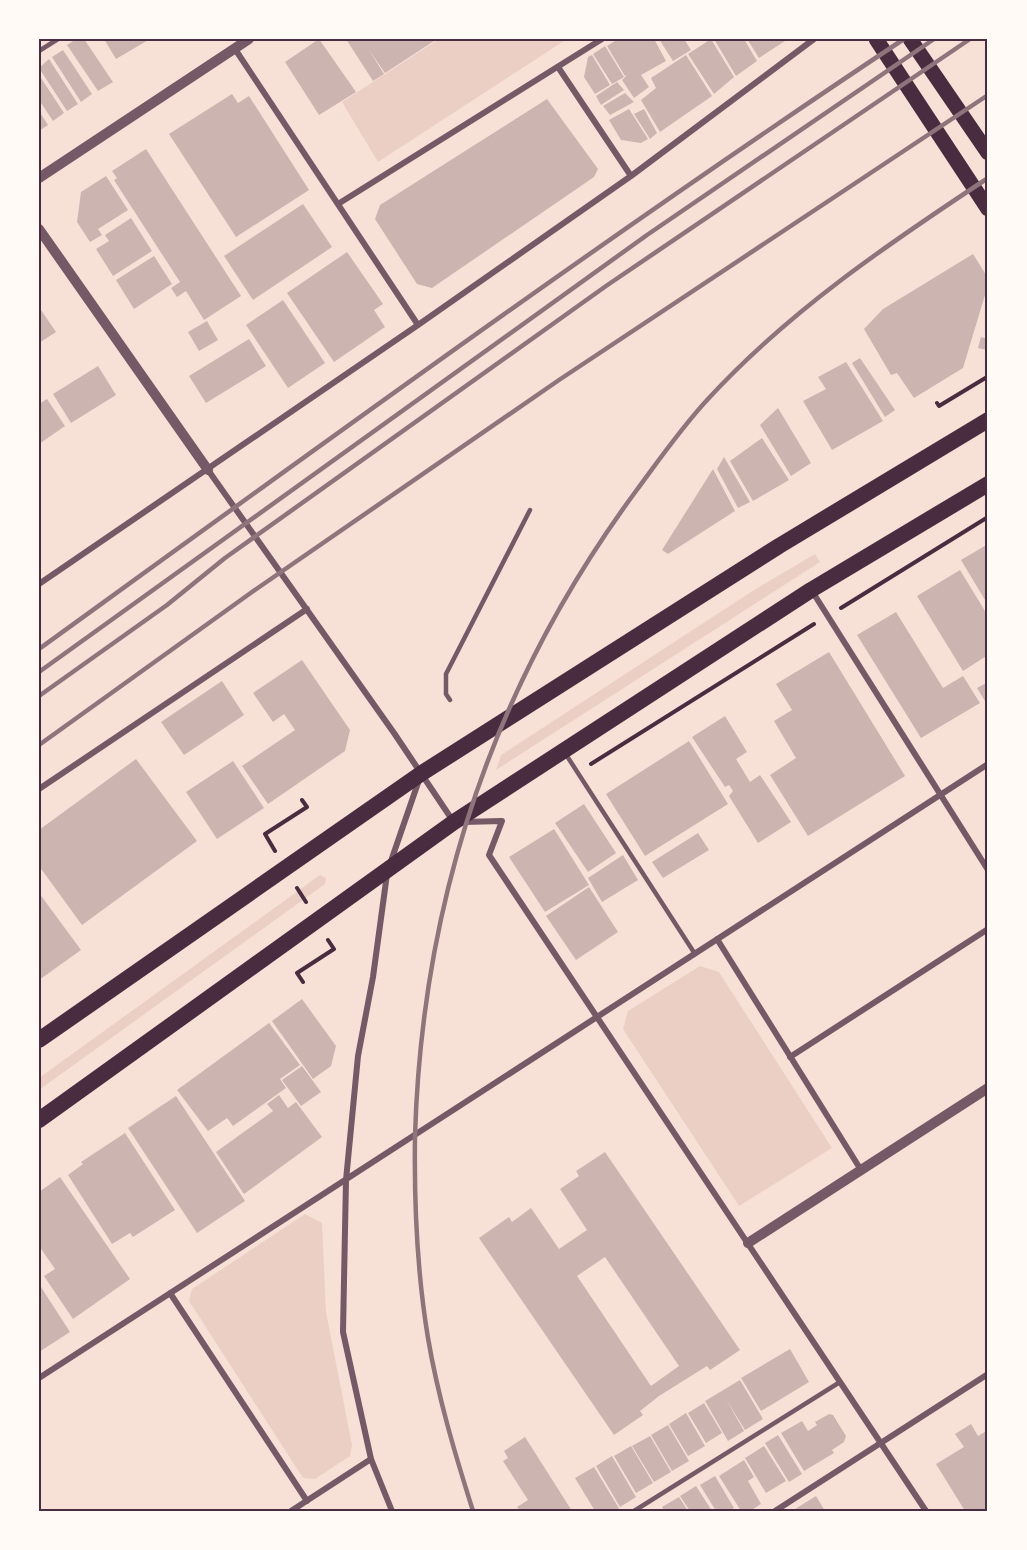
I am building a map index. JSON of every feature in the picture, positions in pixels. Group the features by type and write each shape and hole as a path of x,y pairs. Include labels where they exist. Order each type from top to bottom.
{"highway":[{"path":"39,1040 422,773 779,546 988,420"},
{"path":"39,1120 454,822 811,590 988,484"}],"main road":[{"path":"876,39 988,209"},
{"path":"910,39 988,153"}],"street":[{"path":"39,178 249,39"},
{"path":"338,204 602,39"},
{"path":"39,584 208,470 631,176 814,39"},
{"path":"235,49 418,325"},
{"path":"558,67 631,176"},
{"path":"39,229 422,773 454,822 502,821 489,855 926,1511"},
{"path":"811,590 988,870"},
{"path":"39,789 307,609"},
{"path":"39,1378 988,764"},
{"path":"392,1511 371,1460 343,1332 346,1180 358,1056 373,977 388,869 422,773"},
{"path":"790,1057 988,929"},
{"path":"717,939 861,1170"},
{"path":"748,1243 988,1089"},
{"path":"170,1293 307,1501"},
{"path":"775,1511 988,1374"},
{"path":"291,1511 371,1460"}],"lane":[{"path":"39,51 58,39"},
{"path":"450,700 446,694 446,674 530,510"},
{"path":"564,750 694,954"},
{"path":"634,1511 840,1382"}],"path":[{"path":"937,403 939,406 987,377"},
{"path":"578,772 988,517"},
{"path":"276,854 265,834 307,807 302,800"},
{"path":"294,882 311,911"},
{"path":"303,982 297,973 334,949 322,930"}],"shaded area":[{"path":"439,39 567,39 378,162 342,102"},
{"path":"815,554 820,562 496,770 501,755 754,590"},
{"path":"320,875 326,878 325,884 39,1090 39,1078"},
{"path":"700,966 719,972 832,1148 739,1206 623,1029 628,1011"},
{"path":"305,1214 322,1223 326,1312 352,1445 350,1456 315,1479 303,1478 189,1301 192,1289"}],"building":[{"path":"76,39 84,39 113,82 98,91 67,45"},
{"path":"104,39 150,39 116,59"},
{"path":"319,39 356,92 319,115 285,62"},
{"path":"346,39 437,39 385,73 369,50 384,74 373,81"},
{"path":"618,39 654,39 666,61 641,75 649,87 634,98 622,80 627,75 625,76 607,46"},
{"path":"659,39 684,39 691,50 673,61"},
{"path":"711,39 734,77 714,94 688,54"},
{"path":"714,39 744,39 757,61 736,76"},
{"path":"747,39 788,39 759,58"},
{"path":"605,46 624,77 612,84 593,54"},
{"path":"63,50 92,94 81,102 52,57"},
{"path":"592,55 610,85 595,94 584,77 588,57"},
{"path":"686,55 712,96 660,132 641,100 656,88 651,78"},
{"path":"49,59 78,104 67,111 39,68"},
{"path":"39,75 64,113 53,121 39,100"},
{"path":"617,82 624,90 601,105 596,96"},
{"path":"625,93 634,102 610,115 603,106"},
{"path":"232,94 238,103 249,96 309,190 236,237 169,134"},
{"path":"547,99 598,169 594,177 432,288 417,284 375,219 380,205"},
{"path":"629,109 648,139 641,143 621,140 609,120"},
{"path":"644,109 657,133 650,139 634,114"},
{"path":"39,111 48,125 39,131"},
{"path":"146,149 241,296 204,320 186,291 177,297 171,288 180,282 114,180 117,178 112,171"},
{"path":"106,176 128,210 98,229 102,235 90,242 77,222 81,192"},
{"path":"303,204 332,247 253,300 224,256"},
{"path":"131,218 152,251 113,276 96,249 109,241 105,235"},
{"path":"347,252 383,304 374,310 385,327 334,362 287,293"},
{"path":"973,254 988,278 988,285 963,368 914,398 897,373 891,375 864,329 883,309"},
{"path":"154,256 172,284 134,309 116,280"},
{"path":"283,300 325,363 288,388 246,325"},
{"path":"39,307 56,332 39,343"},
{"path":"207,321 218,340 199,351 188,332"},
{"path":"981,337 988,339 987,350 978,348"},
{"path":"249,339 266,366 206,403 189,376"},
{"path":"860,358 895,410 885,417 852,363"},
{"path":"846,362 883,421 832,450 803,401 826,389 818,377"},
{"path":"98,366 116,395 71,423 53,394"},
{"path":"47,399 65,426 39,444 39,404"},
{"path":"778,408 811,463 791,476 760,425"},
{"path":"762,438 789,480 753,501 730,461"},
{"path":"724,457 750,502 738,508 717,469"},
{"path":"713,469 735,511 668,554 662,550"},
{"path":"988,544 988,605 961,560"},
{"path":"960,570 988,616 988,655 963,671 917,596"},
{"path":"896,612 943,688 963,676 980,703 921,738 857,635"},
{"path":"829,652 905,776 808,836 770,775 796,758 774,721 792,710 776,684"},
{"path":"302,660 350,730 345,751 268,804 242,766 295,730 284,714 273,722 253,693"},
{"path":"222,681 244,715 184,755 161,722"},
{"path":"988,682 988,706 977,688"},
{"path":"725,716 747,752 736,759 750,782 760,775 791,822 758,843 729,796 733,791 729,785 725,787 692,737"},
{"path":"689,741 728,804 645,856 606,794"},
{"path":"136,759 197,841 82,925 39,866 39,830"},
{"path":"233,761 264,808 217,839 186,792"},
{"path":"584,804 616,853 588,872 555,823"},
{"path":"554,829 589,885 545,912 509,857"},
{"path":"698,833 709,850 663,878 652,862"},
{"path":"623,855 638,880 602,902 588,878"},
{"path":"589,887 618,932 576,960 546,916"},
{"path":"39,893 81,950 39,980"},
{"path":"302,999 336,1046 331,1066 313,1079 272,1021"},
{"path":"269,1023 300,1065 280,1079 286,1088 233,1126 227,1118 208,1131 177,1090"},
{"path":"302,1066 321,1092 301,1106 282,1080"},
{"path":"279,1095 288,1108 296,1102 322,1137 244,1194 216,1152 273,1111 267,1104"},
{"path":"176,1096 245,1201 197,1233 128,1128"},
{"path":"125,1133 175,1210 133,1237 130,1233 112,1244 68,1175 83,1164 81,1162"},
{"path":"605,1152 740,1350 710,1370 707,1366 659,1396 640,1411 643,1415 614,1435 479,1238 509,1217 512,1222 531,1208 559,1249 587,1230 560,1189 579,1176 576,1171","holes":["605,1257 679,1366 651,1386 577,1276"]},
{"path":"60,1177 130,1279 73,1319 44,1276 55,1269 39,1246 39,1192"},
{"path":"39,1284 70,1332 39,1352"},
{"path":"790,1349 809,1382 761,1411 741,1378"},
{"path":"740,1380 763,1419 745,1430 726,1399 744,1431 728,1441 705,1401"},
{"path":"704,1403 722,1433 706,1443 688,1413"},
{"path":"686,1413 705,1446 688,1456 669,1424"},
{"path":"829,1414 833,1415 846,1436 844,1442 832,1450 834,1453 804,1471 781,1433 802,1421 808,1431 817,1425 815,1422"},
{"path":"971,1424 978,1436 988,1430 988,1511 965,1511 936,1464 964,1447 955,1434"},
{"path":"668,1425 689,1461 672,1471 651,1435"},
{"path":"778,1435 802,1474 789,1482 765,1443"},
{"path":"650,1436 671,1472 654,1482 632,1446"},
{"path":"525,1437 572,1511 520,1511 517,1507 528,1500 503,1461 508,1458 504,1451"},
{"path":"631,1446 653,1483 636,1493 614,1456"},
{"path":"764,1446 786,1481 766,1493 745,1458"},
{"path":"612,1456 636,1497 620,1507 596,1466"},
{"path":"744,1460 754,1477 748,1481 761,1504 750,1511 741,1511 719,1476"},
{"path":"594,1467 620,1510 595,1511 575,1478"},
{"path":"715,1476 734,1508 729,1511 716,1511 700,1485"},
{"path":"696,1486 712,1511 690,1511 680,1496"},
{"path":"816,1496 825,1511 792,1511"},
{"path":"679,1497 688,1511 665,1511 662,1507"}],"railway":[{"path":"39,649 577,263 904,39"},
{"path":"39,672 647,235 934,39"},
{"path":"39,696 167,605 225,558 606,286 970,39"},
{"path":"39,745 252,592 559,380 988,95"},
{"path":"473,1511 448,1425 428,1338 417,1237 415,1136 421,1048 433,962 451,878 475,796 506,717 543,639 586,564 670,444 698,410 739,367 806,308 913,228 988,178"}]}
